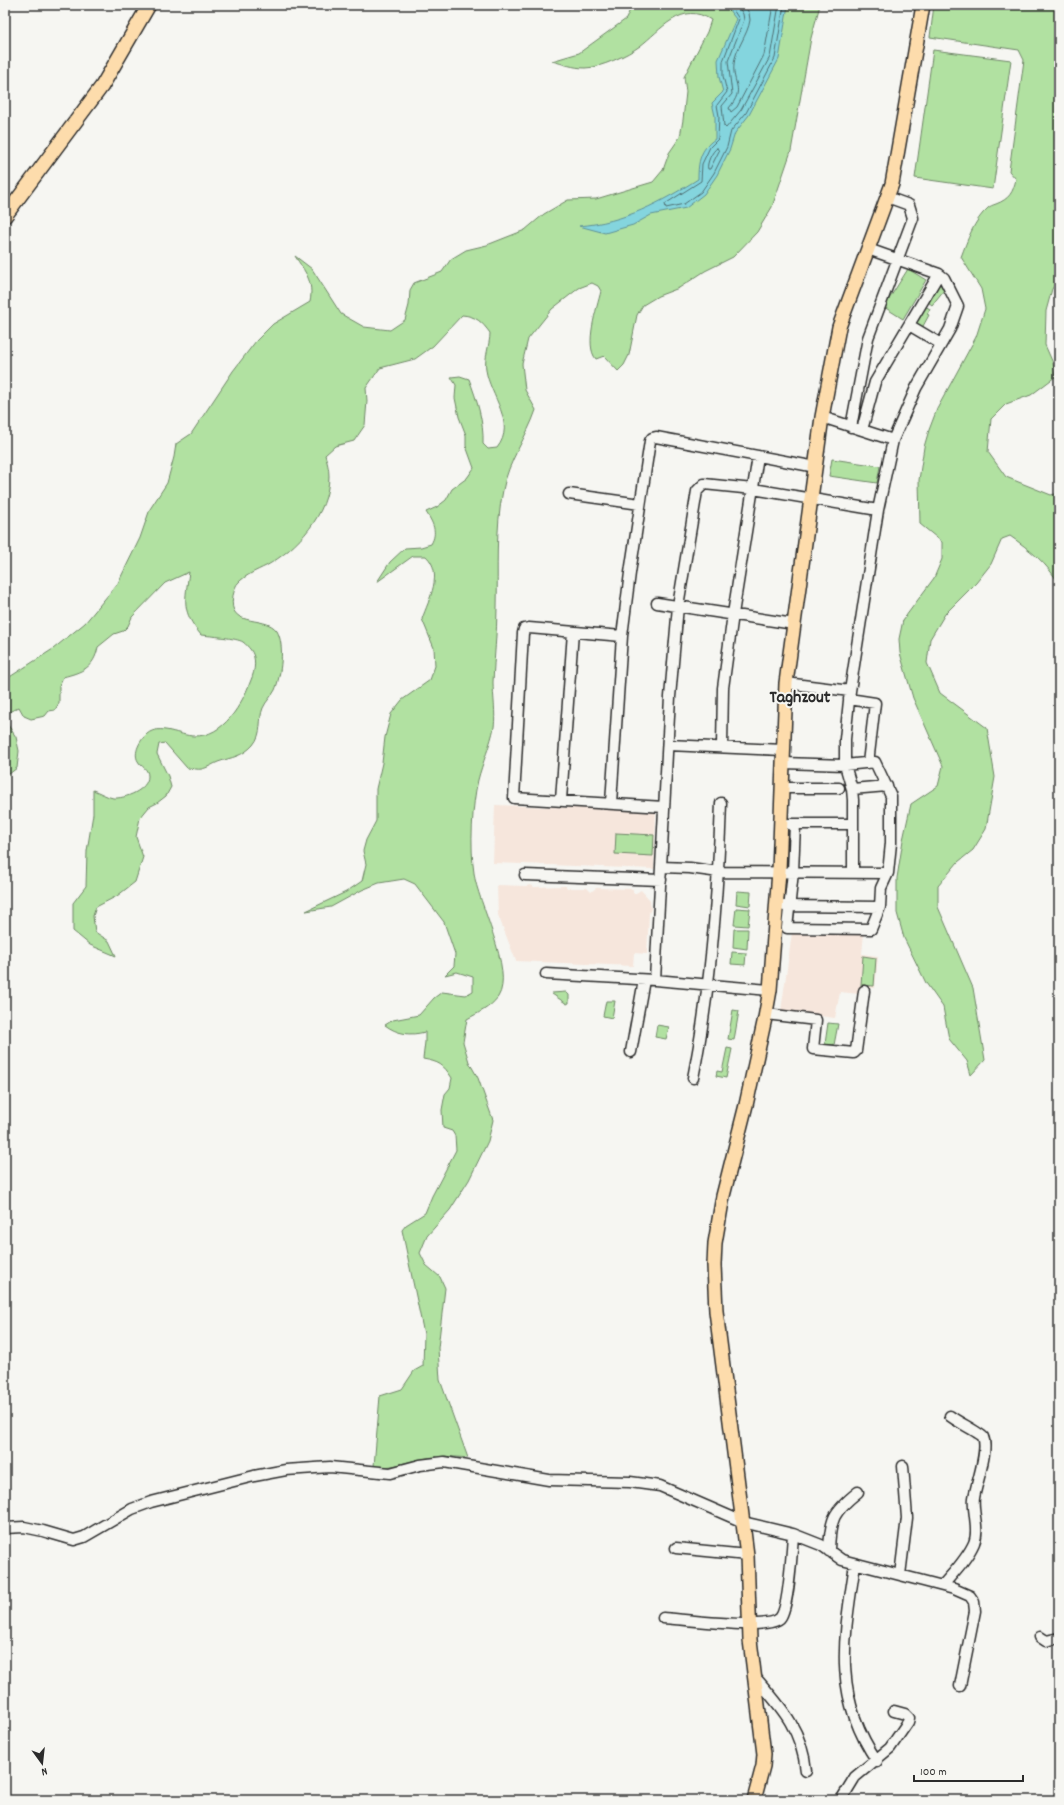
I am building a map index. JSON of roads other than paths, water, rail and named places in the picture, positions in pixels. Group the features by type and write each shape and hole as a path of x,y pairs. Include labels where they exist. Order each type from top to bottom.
{"main road":[{"path":"5,216 102,86 149,5"},
{"path":"754,1800 763,1766 764,1754 748,1624 747,1555 716,1311 714,1257 718,1220 723,1196 746,1105 770,990 779,871 786,683 822,417 839,327 892,184 923,5"}],"street":[{"path":"851,427 868,338 913,218 909,205 887,197"},
{"path":"853,872 852,789 845,765 845,739 849,695 878,510 893,440 916,388 950,329 958,306 944,278 939,274 868,249"},
{"path":"862,430 875,382 939,274"},
{"path":"909,325 941,344"},
{"path":"822,417 893,440"},
{"path":"611,803 622,636 640,504 652,438 656,437 816,467"},
{"path":"722,747 723,688 758,456"},
{"path":"656,980 664,807 678,606 697,491 704,484 753,490 878,510"},
{"path":"569,494 640,504"},
{"path":"657,603 794,624"},
{"path":"622,636 529,628 524,629 522,633 514,798 664,807"},
{"path":"561,800 573,632"},
{"path":"786,683 849,695 875,703 868,763"},
{"path":"668,745 722,747 845,765 875,762 891,796 891,843 888,873 881,888 880,907 871,929 787,928 793,872 795,824"},
{"path":"852,789 887,786"},
{"path":"782,788 839,788"},
{"path":"693,1078 701,1039 708,985 719,872 721,803"},
{"path":"781,824 853,824"},
{"path":"661,867 690,868 719,872 779,871 888,873"},
{"path":"526,875 661,880"},
{"path":"776,905 880,907"},
{"path":"546,974 656,980 770,990"},
{"path":"632,1052 644,980"},
{"path":"766,1014 816,1020 813,1049 854,1054 856,1051 864,991"},
{"path":"943,1585 966,1558 974,1542 976,1526 974,1499 984,1456 983,1438 950,1416"},
{"path":"5,1528 24,1527 74,1540 84,1537 132,1509 151,1502 254,1476 286,1470 322,1467 347,1468 390,1473 420,1465 444,1462 549,1480 651,1484 675,1492 743,1522 793,1534 821,1545 842,1560 943,1585 970,1596 974,1602 975,1611 960,1686"},
{"path":"900,1575 907,1518 903,1466"},
{"path":"829,1551 830,1527 836,1514 845,1503 858,1492"},
{"path":"663,1618 748,1624 774,1622 780,1619 783,1613 786,1598 793,1534"},
{"path":"676,1548 747,1555"},
{"path":"855,1564 846,1628 844,1666 849,1703 855,1721 865,1744 877,1761"},
{"path":"1040,1637 1046,1641 1059,1638"},
{"path":"755,1677 791,1720 802,1747 806,1771"},
{"path":"841,1800 855,1777 877,1761 890,1748 908,1722 909,1718 905,1714 894,1711"}],"water":[{"path":"725,5 788,5 779,59 749,115 735,133 730,149 717,175 704,194 686,208 651,215 633,225 605,233 579,226 596,224 627,216 670,196 698,179 699,162 701,156 706,147 715,139 715,116 712,103 723,92 719,77 718,60 736,19"}],"district":[{"name":"Taghzout","path":"800,698"}]}
